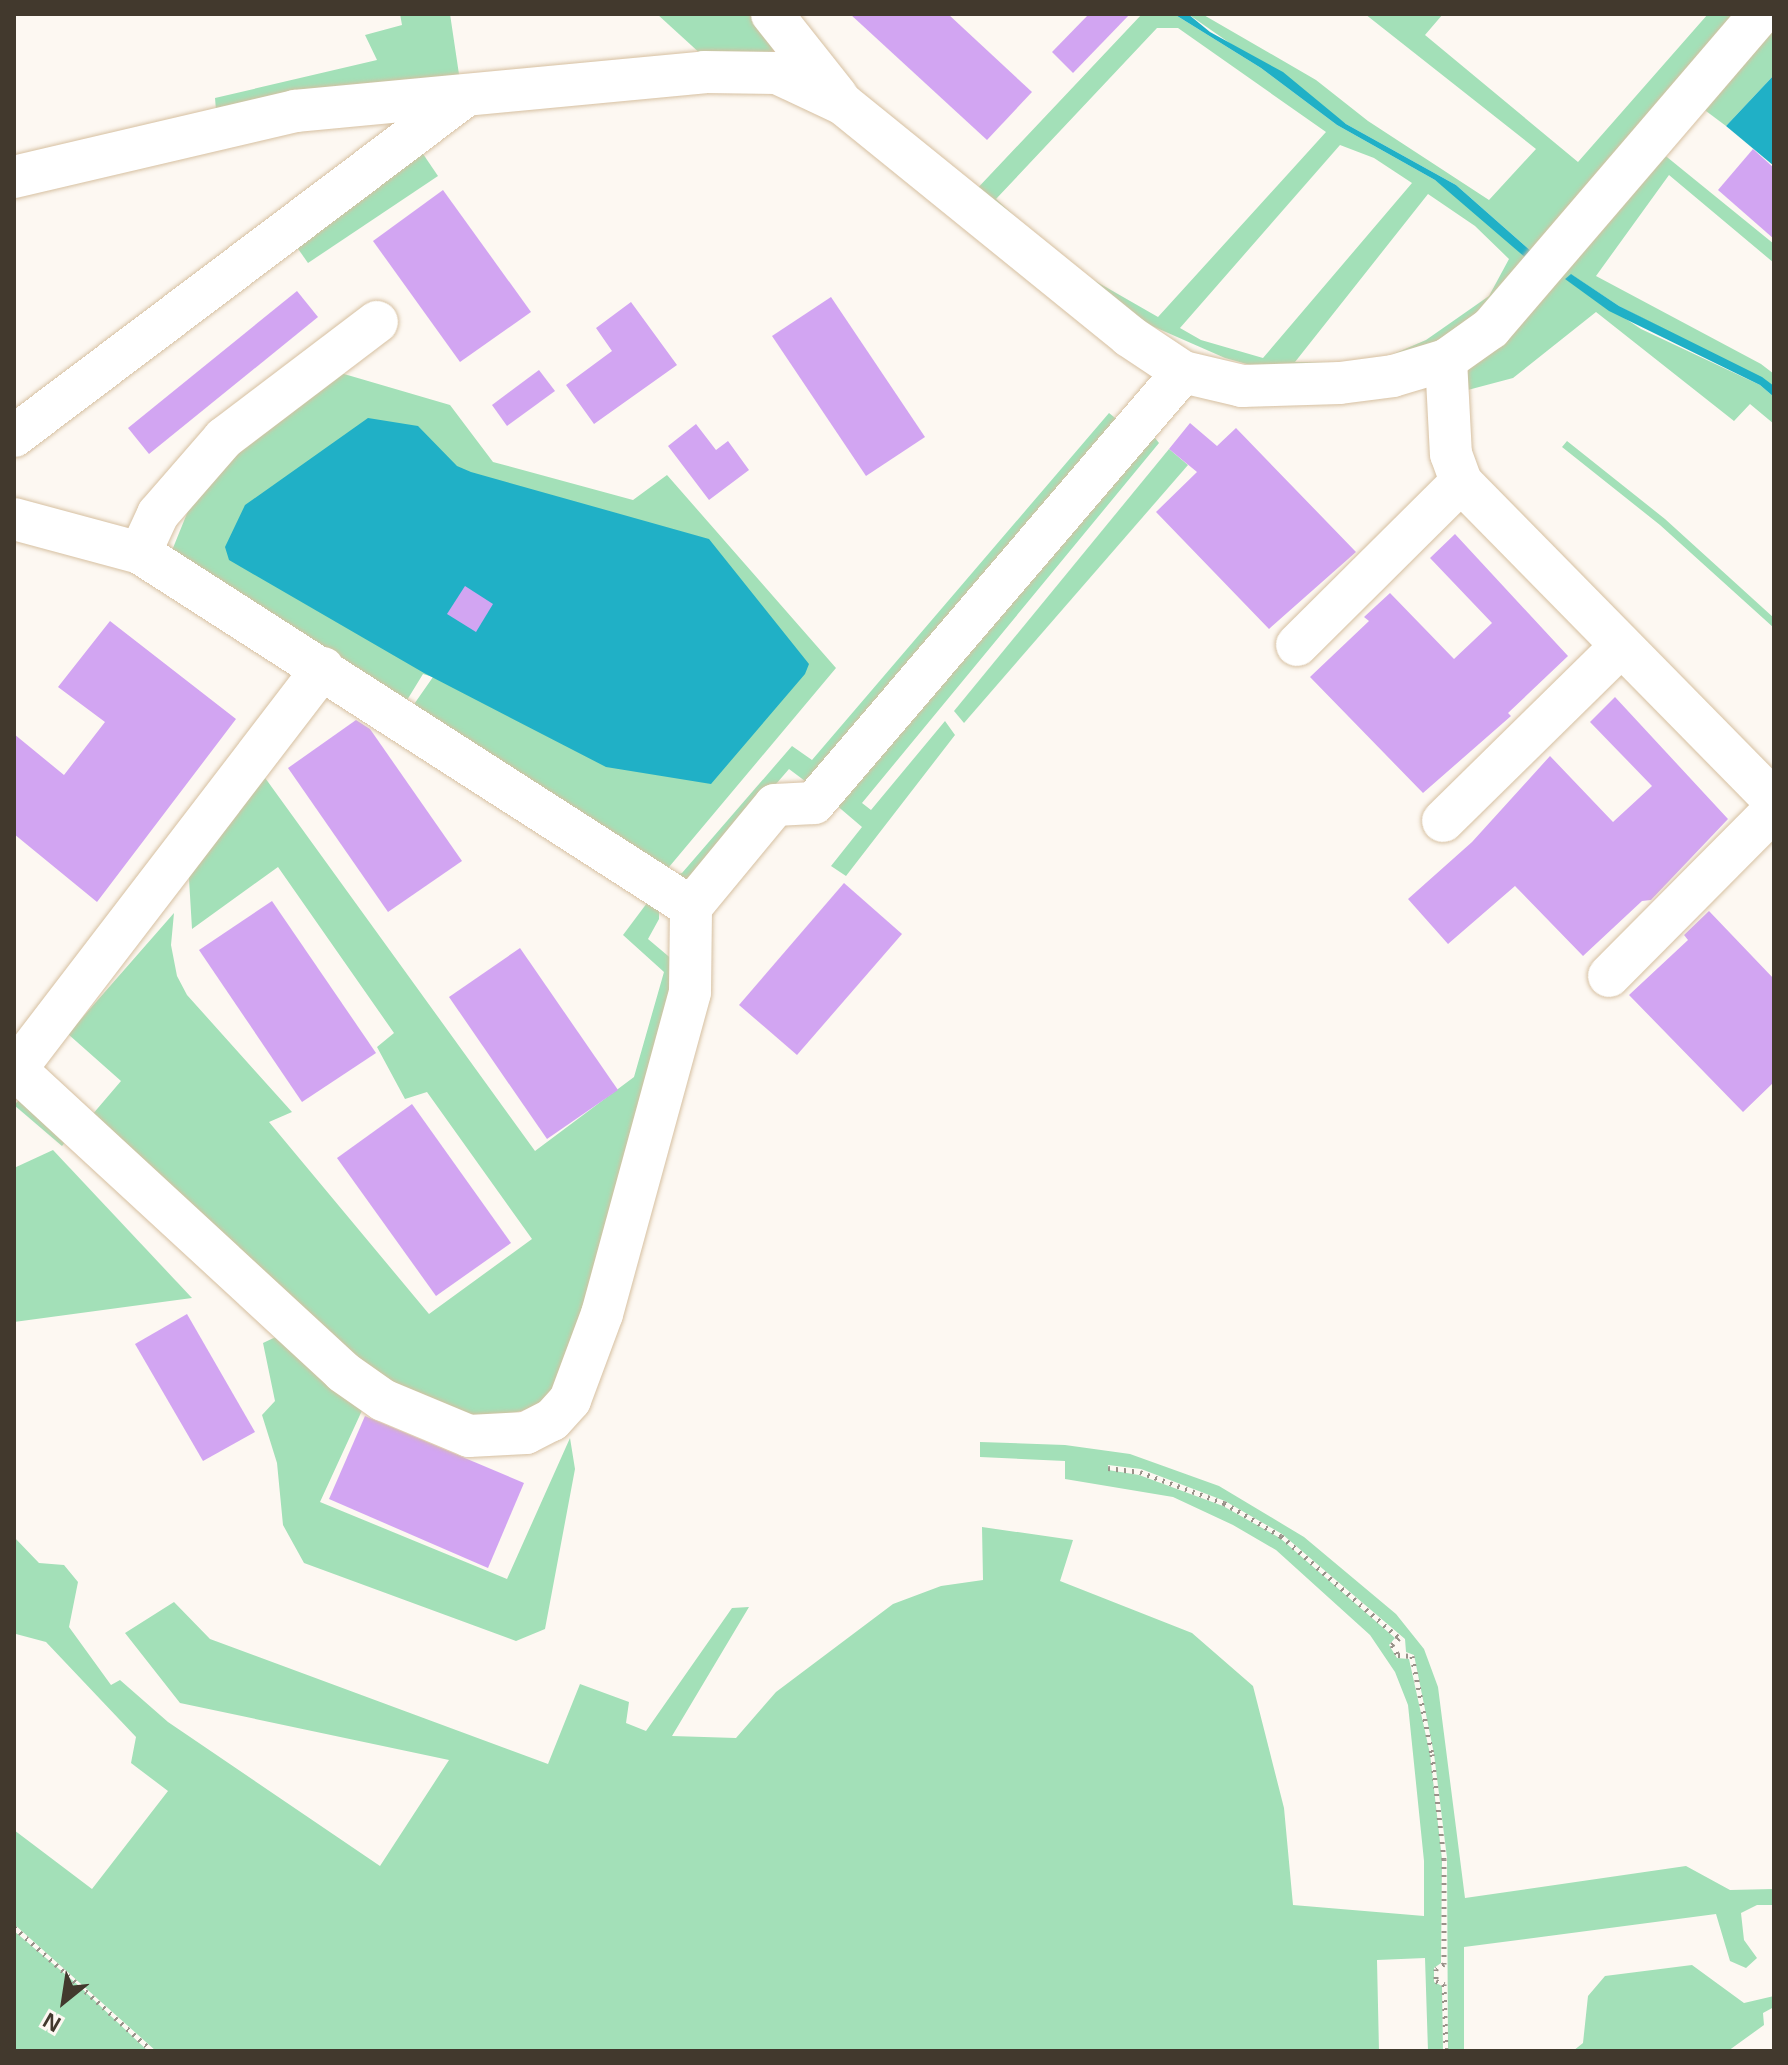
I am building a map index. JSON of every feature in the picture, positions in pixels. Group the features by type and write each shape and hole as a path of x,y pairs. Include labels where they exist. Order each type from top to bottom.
{"street":[{"path":"772,14 843,104"},
{"path":"14,177 295,111 748,70 798,79 843,104 1129,336 1183,372 1218,384 1315,385 1393,376 1446,360 1491,328 1526,293 1760,14"},
{"path":"14,436 465,96"},
{"path":"140,553 158,514 224,438 377,322"},
{"path":"1446,360 1451,454 1461,482 1774,801"},
{"path":"323,668 15,1069 343,1372 383,1400 469,1436 526,1433 552,1420 570,1400 602,1314 690,992 691,907 775,805 814,803 1183,372"},
{"path":"1297,645 1461,482"},
{"path":"14,519 140,553 691,907"},
{"path":"1443,821 1621,646"},
{"path":"1609,976 1774,810"}],"path":[{"path":"1108,1468 1140,1472 1224,1503 1281,1536 1399,1638 1392,1645 1398,1655 1412,1656 1432,1754 1444,1859 1444,1964 1436,1969 1436,1981 1444,1984 1446,2051"},
{"path":"14,1927 152,2051"}],"green space":[{"path":"400,14 450,14 460,81 216,110 215,98 377,60 365,35 402,25"},
{"path":"657,14 754,14 778,48 771,55 703,56"},
{"path":"1142,14 1174,14 1261,68 1337,125 1435,180 1470,206 1527,259 1508,298 1408,358 1276,372 1225,358 1127,315 973,193","holes":["1157,28 1178,28 1326,132 1158,317 1069,266 996,199","1340,145 1374,158 1412,183 1263,358 1201,340 1180,328","1428,194 1475,226 1509,259 1489,296 1426,340 1391,355 1355,363 1295,362"]},
{"path":"1188,14 1202,14 1316,80 1368,121 1489,200 1536,149 1365,14 1443,14 1425,35 1578,162 1708,14 1741,14 1532,252 1456,185 1346,124"},
{"path":"1774,22 1774,75 1726,126 1702,108"},
{"path":"419,148 438,176 308,263 289,236"},
{"path":"1662,153 1774,244 1774,263 1669,175 1596,276 1761,364 1774,374 1774,386 1619,306 1572,275 1566,279 1641,329 1760,385 1774,397 1774,424 1750,404 1734,421 1596,312 1513,378 1464,391 1474,486 1460,374"},
{"path":"327,369 450,405 493,462 633,500 667,475 836,668 664,873 410,710 433,677 423,674 404,705 171,553 196,491"},
{"path":"1109,413 1119,421 813,787 789,769 696,877 684,886 672,876 682,873 792,746 812,760"},
{"path":"1151,433 1159,443 862,803 871,810 945,721 955,735 846,876 831,866 862,827 835,804"},
{"path":"1567,441 1665,519 1774,618 1774,628 1660,525 1562,447"},
{"path":"1169,449 1188,465 964,723 954,711"},
{"path":"263,775 535,1151 634,1077 664,972 623,935 650,899 659,907 659,919 648,939 680,966 568,1383 533,1408 482,1421 393,1394 86,1122 121,1081 68,1034 174,913 171,945 177,976 187,995 292,1112 269,1122 429,1314 532,1239 427,1092 405,1099 377,1047 394,1033 278,867 192,929 188,862"},
{"path":"25,1094 72,1134 62,1146 14,1105"},
{"path":"53,1150 192,1298 14,1322 14,1168"},
{"path":"282,1334 365,1404 320,1502 507,1579 570,1438 575,1469 545,1629 516,1641 304,1563 283,1525 277,1463 262,1415 275,1401 263,1343"},
{"path":"980,1442 1065,1445 1130,1454 1219,1486 1304,1537 1396,1614 1424,1649 1438,1687 1465,1898 1686,1866 1730,1890 1774,1889 1774,1905 1757,1905 1741,1913 1744,1940 1757,1958 1746,1968 1730,1961 1716,1914 1464,1947 1464,2051 1448,2051 1447,1858 1434,1754 1414,1655 1406,1652 1405,1639 1282,1534 1225,1501 1141,1469 1108,1465 1108,1470 1139,1475 1223,1506 1280,1538 1395,1638 1389,1645 1397,1658 1409,1659 1430,1754 1442,1859 1441,1963 1434,1968 1434,1982 1442,1986 1443,2051 1428,2051 1425,1958 1377,1960 1379,2051 156,2051 14,1924 14,1830 92,1889 168,1791 131,1763 136,1737 46,1642 16,1634 14,1537 39,1563 64,1565 78,1582 69,1627 111,1685 120,1680 168,1722 380,1866 449,1760 180,1703 125,1633 174,1602 210,1639 548,1764 580,1684 629,1702 626,1723 646,1731 732,1608 749,1607 672,1736 736,1738 776,1692 893,1604 941,1586 983,1580 982,1527 1073,1540 1060,1581 1192,1633 1253,1686 1284,1808 1293,1905 1424,1916 1424,1861 1408,1705 1395,1672 1370,1635 1276,1550 1233,1525 1173,1497 1065,1479 1065,1461 980,1457"},
{"path":"14,1931 78,1985 148,2051 14,2051"},
{"path":"1692,1965 1744,2003 1774,1996 1774,2007 1763,2013 1764,2025 1728,2051 1573,2051 1583,2043 1588,1996 1605,1976"}],"water":[{"path":"1174,14 1188,14 1210,32 1283,72 1346,124 1456,185 1532,252 1527,259 1435,180 1337,125 1261,68"},
{"path":"1774,75 1774,166 1726,126"},
{"path":"1571,274 1619,306 1762,377 1774,386 1774,397 1760,385 1609,311 1565,279"},
{"path":"368,418 418,426 457,466 471,472 709,539 809,664 805,674 711,784 606,767 424,673 229,560 225,547 245,505"}],"building":[{"path":"850,14 948,14 1032,92 987,140"},
{"path":"1089,14 1130,14 1073,73 1052,52"},
{"path":"1753,149 1774,168 1774,239 1718,190"},
{"path":"443,190 531,312 460,362 373,241"},
{"path":"297,291 318,317 149,454 128,428"},
{"path":"831,297 925,437 866,476 772,336"},
{"path":"631,302 677,365 594,424 566,385 612,351 596,328"},
{"path":"539,370 555,391 507,426 492,405"},
{"path":"1190,423 1217,446 1236,428 1356,552 1269,629 1156,512 1197,472 1169,449"},
{"path":"696,424 716,450 728,441 749,470 709,500 668,446"},
{"path":"1455,534 1568,656 1508,713 1511,716 1423,793 1310,677 1369,621 1364,617 1390,593 1454,659 1492,623 1430,558"},
{"path":"465,586 493,604 476,632 447,614"},
{"path":"110,621 236,719 97,902 14,834 14,734 64,775 105,722 58,687"},
{"path":"1615,697 1728,819 1651,900 1642,901 1583,956 1515,886 1448,944 1408,899 1472,842 1550,756 1613,822 1652,786 1590,722"},
{"path":"356,720 370,729 462,861 388,912 288,768"},
{"path":"844,883 902,934 797,1055 739,1005"},
{"path":"272,901 376,1053 302,1102 199,950"},
{"path":"1709,911 1774,979 1774,1082 1743,1112 1629,995 1688,940 1684,935"},
{"path":"520,948 618,1090 547,1139 449,997"},
{"path":"412,1104 511,1243 436,1296 337,1158"},
{"path":"187,1314 255,1432 203,1461 135,1344"},
{"path":"365,1416 524,1483 488,1568 329,1499"}]}
